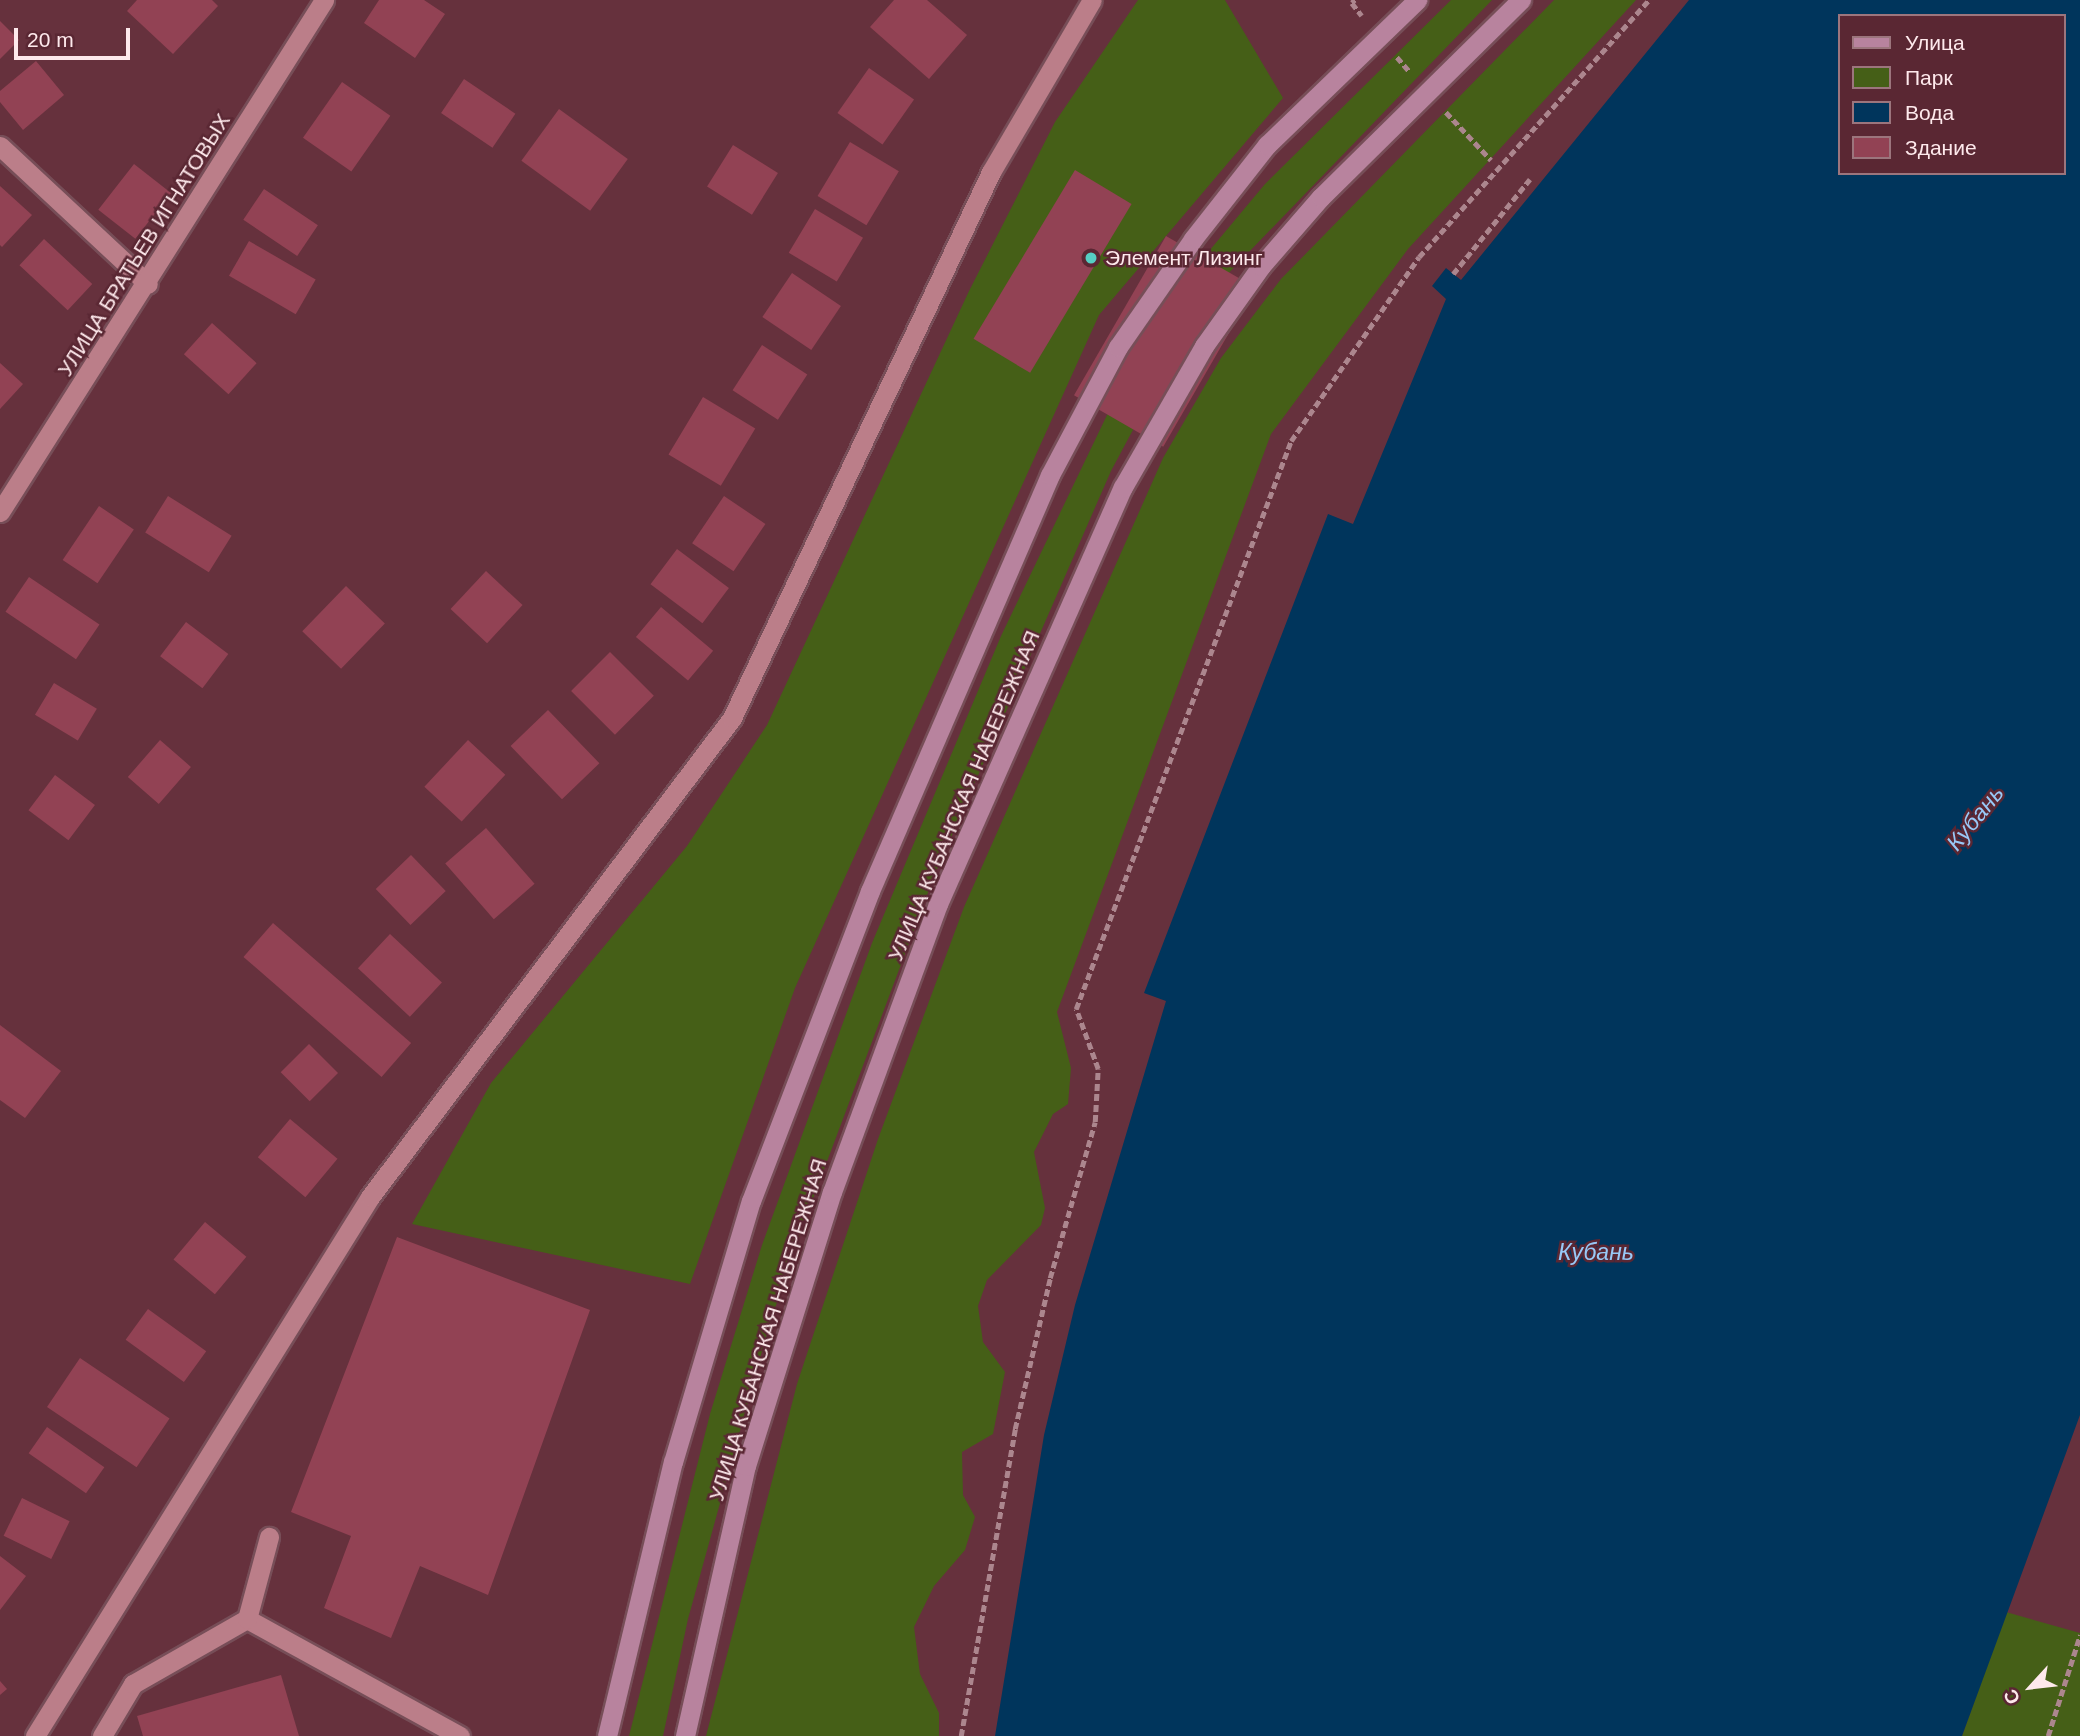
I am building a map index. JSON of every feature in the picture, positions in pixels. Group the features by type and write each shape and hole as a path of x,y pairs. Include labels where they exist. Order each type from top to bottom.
{"main road":[{"path":"607,1736 673,1462 751,1201 870,891 1050,475 1118,347 1193,239 1267,145 1417,0"},
{"name":"УЛИЦА КУБАНСКАЯ НАБЕРЕЖНАЯ","path":"685,1736 746,1466 832,1192 938,904 1123,487 1205,346 1261,265 1321,197 1521,0"}],"street":[{"name":"УЛИЦА БРАТЬЕВ ИГНАТОВЫХ","path":"0,512 148,284 324,0"},
{"path":"35,1736 370,1197 732,718 991,172 1091,0"},
{"path":"0,146 148,284"},
{"path":"102,1736 133,1684 247,1619 270,1537"},
{"path":"247,1619 460,1736"}],"path":[{"path":"961,1736 1015,1429 1050,1278 1095,1122 1098,1069 1076,1009 1291,441 1419,257 1649,0"},
{"path":"1453,274 1530,180"},
{"path":"2048,1736 2080,1635"}],"green space":[{"path":"1138,0 1225,0 1283,98 1099,315 795,988 690,1284 412,1224 491,1083 687,846 767,725 969,291 1055,122"},
{"path":"1451,0 1492,0 1220,282 1166,368 1111,471 935,874 805,1220 769,1326 688,1619 663,1736 629,1736 710,1414 762,1245 872,943 1001,636 1119,390 1174,293 1265,184"},
{"path":"1554,0 1636,0 1408,249 1271,434 1057,1012 1071,1068 1068,1104 1053,1114 1034,1152 1045,1208 1041,1225 987,1280 978,1306 983,1342 1005,1372 993,1434 962,1452 963,1495 975,1517 965,1550 934,1586 914,1627 920,1674 939,1713 939,1736 706,1736 797,1384 878,1139 964,907 1163,458 1221,358 1281,279"},
{"path":"2006,1612 2080,1633 2080,1736 1962,1736"}],"water":[{"name":"Кубань","path":"1689,0 2080,0 2080,1415 1962,1736 995,1736 1044,1435 1075,1305 1166,1001 1144,993 1328,514 1353,524 1446,299 1432,286 1446,268 1461,280"}],"building":[{"path":"137,0 212,0 218,6 173,54 127,11"},
{"path":"379,0 424,0 445,14 415,58 364,23"},
{"path":"894,0 927,0 967,35 929,79 870,27"},
{"path":"0,21 19,40 0,59"},
{"path":"36,61 64,95 23,130 0,102 0,91"},
{"path":"869,68 914,100 883,145 837,113"},
{"path":"464,79 515,114 492,148 441,113"},
{"path":"342,82 390,116 351,172 303,138"},
{"path":"559,109 628,159 590,211 521,161"},
{"path":"850,142 899,171 866,225 818,196"},
{"path":"733,145 778,173 752,215 707,187"},
{"path":"134,164 171,193 135,239 98,210"},
{"path":"1075,170 1132,204 1030,373 974,339"},
{"path":"0,186 32,215 2,247 0,245"},
{"path":"264,189 318,225 297,256 243,220"},
{"path":"815,209 863,238 837,282 789,253"},
{"path":"1166,236 1255,288 1163,447 1074,395"},
{"path":"44,239 92,284 68,310 19,265"},
{"path":"249,241 316,280 296,314 229,276"},
{"path":"792,273 841,306 811,350 762,317"},
{"path":"212,323 257,363 228,394 184,354"},
{"path":"762,345 807,374 778,420 733,390"},
{"path":"0,363 23,384 0,409"},
{"path":"703,397 755,428 721,486 668,454"},
{"path":"168,496 232,536 209,572 145,532"},
{"path":"724,496 765,524 734,571 692,543"},
{"path":"99,506 134,529 97,583 63,560"},
{"path":"677,549 729,588 702,623 651,584"},
{"path":"486,571 523,605 487,643 451,609"},
{"path":"29,577 99,625 76,659 6,612"},
{"path":"346,586 385,624 341,669 302,631"},
{"path":"661,607 713,651 688,681 636,637"},
{"path":"186,622 228,654 202,688 160,656"},
{"path":"610,652 654,696 615,735 571,691"},
{"path":"54,683 97,709 78,740 35,715"},
{"path":"548,710 599,763 562,799 511,746"},
{"path":"160,740 191,767 159,804 128,777"},
{"path":"468,740 505,775 462,822 424,787"},
{"path":"55,775 95,805 68,840 29,810"},
{"path":"486,828 535,884 494,919 445,863"},
{"path":"411,855 446,891 410,925 376,889"},
{"path":"273,923 411,1043 382,1077 243,957"},
{"path":"390,934 442,982 410,1017 358,968"},
{"path":"0,1025 61,1071 25,1118 0,1100"},
{"path":"309,1044 338,1073 310,1101 281,1072"},
{"path":"290,1119 337,1159 305,1197 258,1157"},
{"path":"205,1222 246,1257 215,1294 174,1260"},
{"path":"397,1237 590,1310 488,1595 420,1566 391,1638 324,1608 351,1536 291,1512"},
{"path":"148,1309 206,1351 184,1382 126,1340"},
{"path":"80,1358 170,1418 137,1467 47,1407"},
{"path":"47,1427 104,1467 86,1493 29,1453"},
{"path":"22,1498 70,1521 51,1559 4,1536"},
{"path":"0,1556 26,1576 0,1610"},
{"path":"281,1675 299,1736 143,1736 137,1716"},
{"path":"0,1681 7,1689 0,1695"}],"place":[{"name":"Элемент Лизинг","path":"1091,258"}]}
